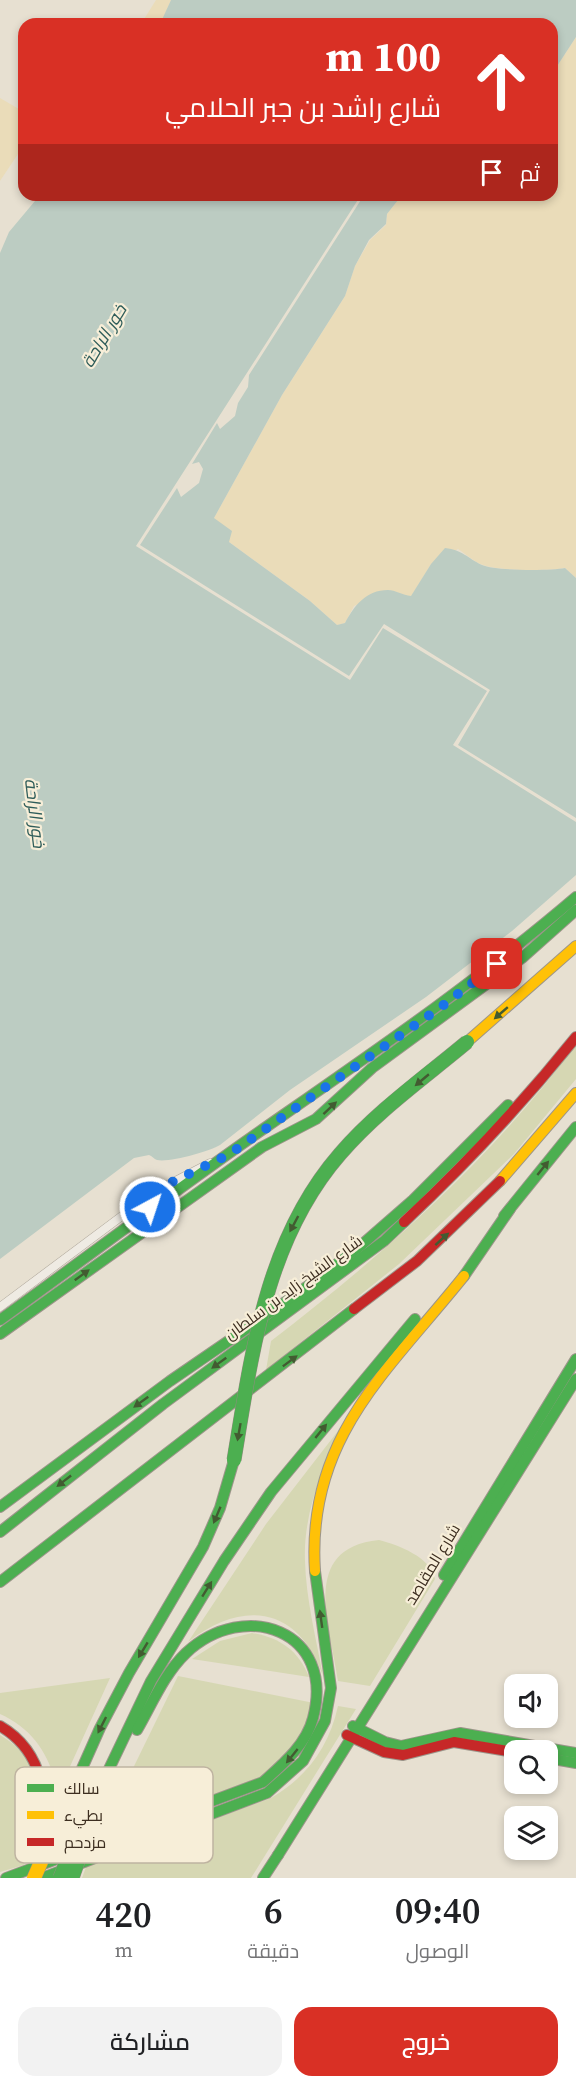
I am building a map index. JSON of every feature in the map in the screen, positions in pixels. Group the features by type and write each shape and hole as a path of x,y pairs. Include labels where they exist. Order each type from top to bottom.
{"main road":[{"path":"0,1320 228,1155 469,986 576,897"},
{"path":"0,1334 275,1140 316,1119 372,1068 522,958 576,910"},
{"path":"83,1767 129,1673 203,1547 220,1508 234,1460 261,1306 276,1261 314,1189 339,1155 375,1119 576,946"},
{"path":"0,1507 161,1387 297,1294 365,1242 419,1194 574,1040"},
{"name":"شارع الشيخ زايد بن سلطان","path":"0,1532 163,1404 384,1241 458,1172 574,1040"},
{"path":"0,1581 417,1261 504,1178 576,1094"},
{"path":"275,1140 280,1132 309,1115 309,1108 301,1104"},
{"path":"110,1767 157,1683 176,1639 271,1492 327,1422 510,1209 576,1127"},
{"path":"140,1219 167,1192 168,1184"},
{"path":"213,1813 267,1793 290,1778 318,1742 324,1706 314,1570 316,1511 324,1479 340,1441 359,1407 482,1254 510,1209"},
{"name":"شارع المقاصد","path":"263,1878 320,1786 318,1781 322,1773 365,1711 576,1359"},
{"name":"شارع المقاصد","path":"396,1660 576,1379"},
{"path":"157,1683 196,1644 232,1628 252,1624 284,1632 298,1644 323,1676"},
{"path":"213,1802 263,1782 290,1761 324,1706"},
{"path":"0,1726 19,1739 38,1767"},
{"path":"352,1731 380,1751 395,1755 417,1754 444,1743 456,1742 504,1750"},
{"path":"352,1731 386,1744 400,1746 460,1733 573,1757"},
{"path":"558,1758 573,1757"},
{"path":"20,1877 26,1863"},
{"path":"20,1877 29,1863"},
{"path":"20,1877 56,1863"},
{"path":"60,1878 68,1863"},
{"path":"72,1878 76,1863"},
{"path":"42,1878 82,1863"}],"street":[{"path":"0,1307 168,1184 228,1155"},
{"path":"270,1878 278,1855"}],"green space":[{"path":"576,1044 576,1079 514,1154 399,1264 266,1370 271,1341 395,1240 472,1166 509,1127"},
{"path":"341,1427 315,1492 305,1543 307,1590 323,1676 312,1653 299,1635 284,1623 267,1617 248,1615 229,1619 209,1628 188,1642 266,1524"},
{"path":"379,1540 421,1558 432,1571 435,1579 370,1686 338,1681 327,1615 326,1594 329,1574 337,1558 354,1546"},
{"path":"252,1633 271,1638 287,1647 299,1659 309,1677 192,1659 220,1641"},
{"path":"178,1676 314,1703 304,1735 261,1777 213,1796 213,1767 134,1767"},
{"path":"110,1678 70,1767 51,1767 46,1756 31,1736 12,1720 0,1714 0,1693"},
{"path":"338,1706 356,1709 251,1878 82,1878 86,1867 97,1863 213,1863 213,1820 271,1798 284,1790 315,1760 334,1721"},
{"path":"0,1735 17,1748 30,1767 15,1767 15,1863 25,1863 0,1872"}],"sand":[{"path":"156,0 171,0 164,18 145,18"},
{"path":"576,37 576,578 565,568 524,570 490,567 476,562 458,549 431,564 411,597 389,590 354,606 345,623 337,625 310,601 229,542 214,518 282,395 345,296 355,266 370,240 386,225 387,214 397,201 558,201 558,65"},
{"path":"0,98 18,108 18,154 0,181"}],"water":[{"path":"171,0 576,0 576,37 558,65 558,18 163,18"},
{"name":"خور الراحة","path":"35,201 357,201 136,546 350,680 383,628 487,691 453,745 576,822 576,875 512,931 426,997 290,1090 220,1145 170,1160 157,1160 149,1155 134,1158 0,1259 0,253 9,232"},
{"path":"360,201 397,201 387,214 386,224 369,240 355,266 345,296 282,395 214,518 232,531 229,542 310,601 337,625 345,623 357,605 373,593 391,590 411,596 431,564 445,548 461,552 489,567 523,570 565,568 576,578 576,818 458,745 490,690 384,624 349,676 140,545 177,488 181,497 199,483 203,469 199,462 192,464 217,423 220,429 235,416 238,403 248,387 249,375"}],"traffic: fast":[{"path":"0,1320 201,1173 426,1015 576,897"},
{"path":"0,1334 262,1147 316,1119 372,1068 522,958 576,910"},
{"path":"234,1460 256,1338 266,1298 295,1222 315,1187 354,1138 385,1109 467,1042"},
{"path":"0,1507 170,1381 297,1294 358,1248 413,1200 508,1105"},
{"path":"504,1216 576,1127"},
{"path":"464,1276 510,1209"},
{"path":"0,1532 163,1404 384,1241 404,1222"},
{"path":"0,1582 354,1309"},
{"path":"110,1767 151,1681 224,1561 271,1492 415,1319"},
{"path":"444,1575 576,1359"},
{"path":"278,1855 576,1379"},
{"path":"83,1767 129,1673 203,1547 220,1508 234,1460"},
{"path":"213,1813 267,1793 303,1761 325,1721 331,1688 315,1571"},
{"path":"137,1730 171,1670 186,1653 209,1636 234,1628 258,1626 280,1632 298,1645 311,1663 317,1688 310,1728 293,1753 263,1782 213,1801"},
{"path":"353,1726 385,1742 401,1746 460,1733 576,1753"},
{"path":"558,1760 576,1763"},
{"path":"263,1878 278,1855"},
{"path":"6,1878 46,1863"},
{"path":"60,1878 66,1863"},
{"path":"72,1878 77,1863"},
{"path":"42,1878 82,1863"}],"traffic: slow":[{"path":"467,1042 576,946"},
{"path":"500,1181 576,1093"},
{"path":"315,1571 316,1524 324,1482 338,1444 358,1409 381,1376 464,1276"},
{"path":"34,1878 40,1863"}],"traffic: jam":[{"path":"404,1222 493,1132 576,1037"},
{"path":"354,1309 417,1261 500,1181"},
{"path":"0,1726 22,1744 36,1767"},
{"path":"347,1735 384,1752 403,1755 454,1742 504,1750"}],"route":[{"path":"150,1207 167,1192 168,1184 228,1155 441,1007 497,964"}]}
